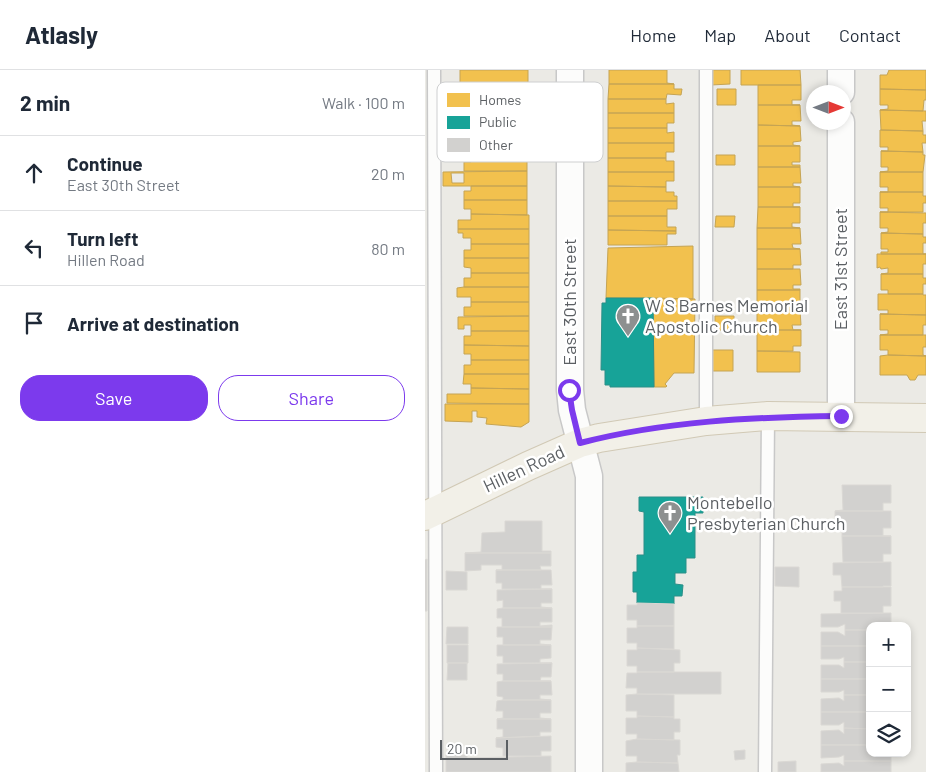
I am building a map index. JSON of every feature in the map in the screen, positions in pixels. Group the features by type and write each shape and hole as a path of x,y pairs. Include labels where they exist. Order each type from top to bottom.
{"main road":[{"name":"Hillen Road","path":"429,513 580,443 599,438 706,421 768,416 926,418"}],"street":[{"path":"841,70 841,85"},
{"name":"East 31st Street","path":"841,130 841,416"},
{"name":"East 30th Street","path":"570,162 569,390 572,410 589,476 589,772"}],"lane":[{"path":"434,70 429,513 436,772"},
{"path":"706,70 706,421"},
{"path":"765,772 768,416"}],"building: Homes":[{"path":"460,70 528,70 528,82 460,82"},
{"path":"609,70 667,70 667,83 674,84 609,84"},
{"path":"711,70 730,70 730,84 711,85"},
{"path":"741,70 800,70 801,85 741,85"},
{"path":"889,70 926,70 926,90 880,89 880,75 887,75"},
{"path":"609,84 674,84 674,89 682,89 681,95 667,94 666,99 608,99"},
{"path":"758,85 801,85 801,100 792,100 792,105 758,105"},
{"path":"717,89 736,89 736,105 717,105"},
{"path":"880,89 926,90 923,111 880,110 888,109 888,105 880,105"},
{"path":"608,99 666,99 666,104 674,103 674,113 608,113"},
{"path":"758,105 800,105 801,121 792,121 792,125 800,126 758,125"},
{"path":"880,110 926,111 926,121 922,121 923,131 881,130"},
{"path":"608,113 674,113 674,123 667,123 667,128 608,128"},
{"path":"758,125 800,126 801,141 793,142 793,145 800,146 758,146"},
{"path":"608,128 667,128 667,133 674,132 674,143 608,143"},
{"path":"880,130 923,131 923,135 926,135 926,143 922,143 923,152 881,151 888,151 888,147 880,147"},
{"path":"608,143 674,143 674,152 666,152 666,158 608,158"},
{"path":"758,146 800,146 800,162 792,162 792,165 800,165 800,167 758,167"},
{"path":"881,151 923,152 923,155 925,155 923,172 880,172 888,171 888,167 881,167"},
{"path":"716,155 735,155 735,165 716,165"},
{"path":"608,158 666,158 666,161 674,161 674,172 608,172"},
{"path":"464,162 527,162 527,171 464,171"},
{"path":"758,167 800,167 801,183 793,183 793,186 800,187 758,187"},
{"path":"527,171 527,186 443,186 443,172","holes":["451,173 464,173 464,183 452,183"]},
{"path":"608,172 674,172 674,181 666,181 666,187 608,186"},
{"path":"880,172 923,172 923,192 888,192 888,187 880,187"},
{"path":"471,186 527,186 527,200 464,200 464,191 471,191"},
{"path":"608,186 666,187 666,192 674,192 674,196 677,196 677,201 608,201"},
{"path":"758,187 800,187 800,203 793,203 793,207 758,207"},
{"path":"880,192 923,192 923,196 926,196 926,203 923,203 923,212 888,212 888,208 880,208"},
{"path":"464,200 527,200 527,215 471,214 471,209 464,209"},
{"path":"608,201 677,201 677,209 667,209 667,216 608,216"},
{"path":"758,207 800,207 800,223 792,223 792,227 800,228 757,228"},
{"path":"880,212 926,213 926,223 923,223 923,234 881,233 888,232 888,228 880,228"},
{"path":"471,214 529,215 529,229 458,229 458,220 471,220"},
{"path":"608,216 667,216 667,227 676,227 676,231 608,230"},
{"path":"716,216 735,216 734,227 715,227"},
{"path":"757,228 800,228 801,244 792,244 793,248 800,249 757,249"},
{"path":"458,229 529,229 529,244 471,244 471,238 463,238 463,233 458,233"},
{"path":"608,230 676,231 676,234 667,234 667,245 608,245"},
{"path":"881,233 923,234 923,237 926,237 926,243 923,243 923,254 881,254 881,252 888,252 888,249 881,249"},
{"path":"471,244 529,244 529,258 464,258 464,250 471,250"},
{"path":"693,246 693,299 606,298 608,248"},
{"path":"757,249 800,249 801,265 793,265 793,269 757,269"},
{"path":"877,254 926,254 923,274 881,274 888,273 888,268 877,268"},
{"path":"464,258 529,258 529,273 471,273 471,268 464,267"},
{"path":"757,269 800,269 801,285 793,285 793,289 800,290 757,290"},
{"path":"471,273 529,273 529,287 464,287 464,278 471,278"},
{"path":"881,274 923,274 923,278 926,278 926,284 923,284 923,294 888,294 888,290 881,290"},
{"path":"529,287 529,302 471,302 471,297 457,297 457,288"},
{"path":"757,290 800,290 800,305 792,306 793,309 800,310 757,310"},
{"path":"878,294 926,295 926,315 880,314 888,314 888,310 878,310"},
{"path":"653,298 695,299 694,373 674,373 665,384 666,387 654,387"},
{"path":"471,302 529,302 529,316 464,316 464,307 471,307"},
{"path":"757,310 800,310 801,325 792,325 793,330 757,330"},
{"path":"880,314 926,315 923,335 880,335 888,334 888,330 880,330"},
{"path":"529,316 529,331 471,331 471,325 464,325 464,329 458,329 458,317"},
{"path":"715,316 734,316 734,330 715,330"},
{"path":"757,330 801,330 801,346 793,346 793,351 757,351"},
{"path":"471,331 529,331 529,346 464,345 464,336 471,336"},
{"path":"880,335 926,335 926,347 923,347 923,355 926,356 888,355 888,350 880,350"},
{"path":"464,345 529,346 529,360 471,360 471,354 464,354"},
{"path":"712,350 733,350 733,371 712,371"},
{"path":"757,351 800,352 800,372 757,372"},
{"path":"880,356 926,356 926,375 918,375 915,380 910,380 907,375 880,375"},
{"path":"471,360 529,360 529,374 464,374 464,365 471,365"},
{"path":"464,374 529,374 529,389 471,388 471,384 463,384"},
{"path":"471,388 529,389 529,404 447,403 447,394 471,394"},
{"path":"445,404 529,404 529,422 521,427 486,424 487,418 477,417 477,411 472,411 472,422 445,421"}],"building: Public":[{"name":"W S Barnes Memorial Apostolic Church","path":"606,298 653,298 654,387 610,387 610,385 605,385 605,370 601,370 602,303 606,303"},
{"name":"Montebello Presbyterian Church","path":"639,497 703,497 703,513 695,513 695,558 686,558 686,573 675,573 675,584 683,585 682,596 674,596 674,604 637,603 637,592 633,592 633,572 637,572 637,555 644,555 644,512 639,511"}],"building: Other":[{"path":"842,485 891,485 891,503 883,503 883,511 835,511 843,510"},
{"path":"835,511 891,511 891,528 883,528 883,536 842,536 842,524 835,524"},
{"path":"505,521 542,521 542,551 551,551 551,553 465,553 481,552 482,533 505,532"},
{"path":"842,536 891,536 891,554 883,554 883,562 843,562"},
{"path":"465,553 551,553 551,566 540,566 541,570 502,570 502,565 481,565 481,570 465,571"},
{"path":"427,559 427,611 425,611 425,560"},
{"path":"891,562 891,586 842,587 841,575 833,575 833,563"},
{"path":"775,567 799,567 799,587 775,586"},
{"path":"496,570 551,570 552,585 541,585 541,589 502,589 502,583 496,583"},
{"path":"446,571 467,572 467,590 446,590"},
{"path":"842,587 891,587 891,606 883,606 883,613 841,613 841,601 834,601 834,591 842,591"},
{"path":"552,589 552,603 541,603 541,607 552,608 503,608 503,600 497,601 497,590"},
{"path":"637,603 674,604 674,626 637,626 637,620 627,620 627,605 637,605"},
{"path":"552,608 552,622 540,622 540,626 552,625 552,627 502,627 502,618 497,618 497,609"},
{"path":"891,613 891,622 866,622 866,630 845,630 845,624 838,627 821,627 821,614"},
{"path":"637,626 674,626 674,649 637,648 637,643 627,643 627,628 637,628"},
{"path":"447,627 468,627 468,644 446,644"},
{"path":"497,627 552,627 551,640 540,640 540,644 551,645 503,645 503,637 497,637"},
{"path":"845,630 866,630 866,646 821,646 821,632 838,632 845,636"},
{"path":"447,645 468,645 468,663 447,663"},
{"path":"497,645 551,645 551,658 540,659 540,663 503,663 503,656 497,656"},
{"path":"821,646 866,646 866,662 844,662 844,657 839,659 821,659"},
{"path":"637,648 680,650 680,663 674,663 674,672 637,672 637,666 627,666 627,650 637,650"},
{"path":"844,662 866,662 866,679 821,679 821,665 839,665 844,668"},
{"path":"448,663 467,663 467,680 447,680"},
{"path":"552,663 551,677 541,677 540,681 503,681 503,674 497,674 497,664"},
{"path":"721,672 721,694 637,694 637,688 626,688 627,673"},
{"path":"821,679 866,679 866,695 844,695 844,690 839,692 821,692"},
{"path":"551,681 552,695 540,695 540,699 551,700 503,700 503,697 497,696 497,682"},
{"path":"626,695 674,695 674,717 637,716 637,711 626,711"},
{"path":"844,695 866,695 866,712 821,712 821,699 839,698 844,701"},
{"path":"551,700 551,713 540,713 540,718 551,719 497,719 503,718 503,711 496,711 497,701"},
{"path":"821,712 866,712 866,729 844,728 844,722 839,725 821,725"},
{"path":"637,716 674,717 674,719 680,719 680,732 674,732 674,740 637,739 637,734 626,734 626,718 637,718"},
{"path":"497,719 551,719 551,732 540,732 540,736 496,738 503,737 503,729 497,729"},
{"path":"844,728 866,729 866,745 821,745 821,731 839,730 844,734"},
{"path":"551,736 551,751 541,751 541,756 503,756 503,748 496,747 496,738"},
{"path":"637,739 680,740 680,755 677,755 678,763 637,762 637,756 626,756 626,741"},
{"path":"821,745 866,745 866,757 891,757 891,761 844,761 844,755 821,758"},
{"path":"745,750 745,759 735,760 734,751"},
{"path":"446,755 467,755 467,758 551,756 551,772 446,772"},
{"path":"796,761 796,772 778,772 778,762"},
{"path":"844,761 891,761 891,772 821,772 821,764 839,763 844,766"},
{"path":"626,763 678,763 679,772 626,772"}],"place":[{"name":"W S Barnes Memorial Apostolic Church","path":"628,337"},
{"name":"Montebello Presbyterian Church","path":"670,534"}],"route":[{"path":"569,390 580,443 599,438 706,421 768,416 841,416"}]}
